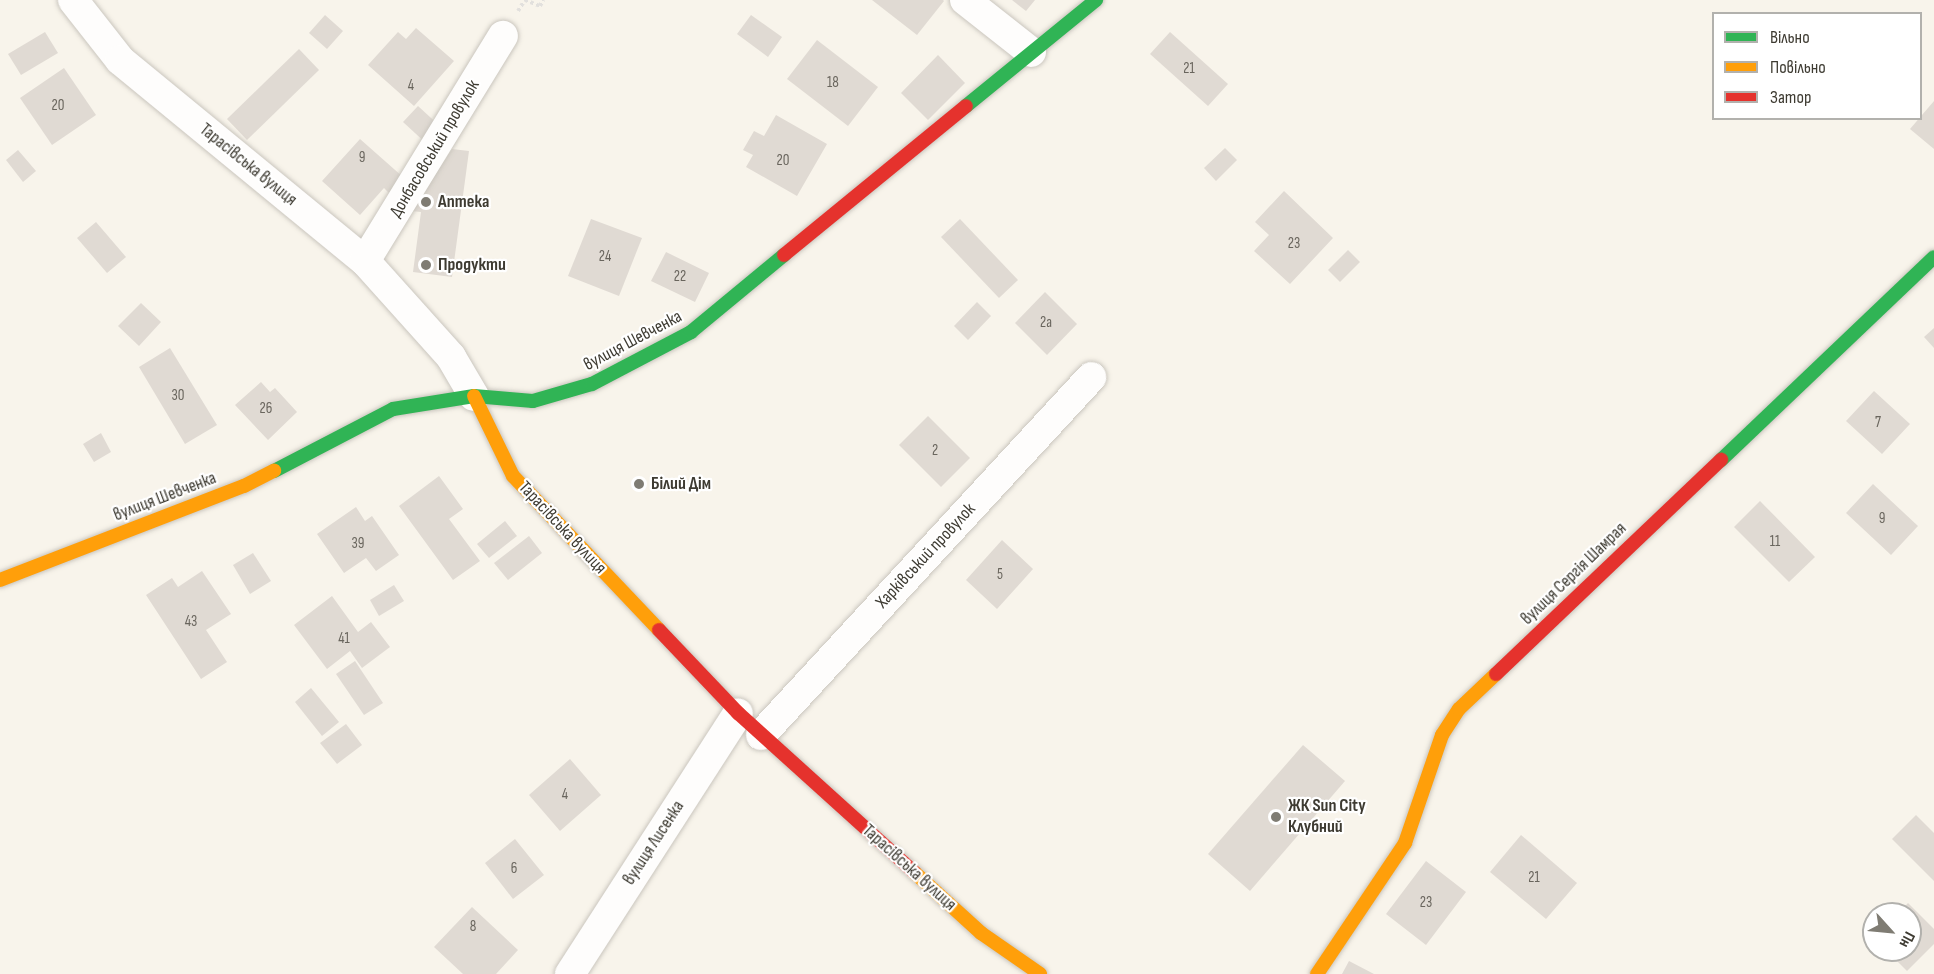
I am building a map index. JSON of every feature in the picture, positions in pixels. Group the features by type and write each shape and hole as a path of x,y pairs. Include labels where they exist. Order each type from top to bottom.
{"street":[{"name":"Тарасівська вулиця","path":"73,0 120,60 365,261 451,357 474,396 513,476 738,712 981,933 1040,974"},
{"path":"965,0 1031,52"},
{"name":"вулиця Шевченка","path":"0,580 244,486 393,409 474,396 533,400 592,384 691,332 1096,0"},
{"name":"Донбасовський провулок","path":"365,261 503,36"},
{"name":"вулиця Сергія Шамрая","path":"1317,974 1405,843 1442,735 1459,709 1934,257"},
{"name":"Харківський провулок","path":"761,735 1091,377"},
{"name":"вулиця Лисенка","path":"570,974 738,712"}],"path":[{"path":"525,0 540,6 543,0"}],"building":[{"path":"872,0 943,0 944,1 917,35"},
{"path":"1012,0 1035,0 1026,11"},
{"path":"325,15 343,31 327,49 309,33"},
{"path":"751,15 782,37 768,57 737,34"},
{"path":"416,28 454,61 414,106 368,65 398,32 406,39"},
{"path":"45,32 58,53 21,75 8,54"},
{"path":"1170,32 1228,84 1208,106 1150,54"},
{"path":"817,40 878,87 848,126 787,79"},
{"path":"299,49 319,70 247,140 227,119"},
{"path":"938,55 965,83 928,120 901,93"},
{"path":"64,68 96,115 52,145 20,98"},
{"path":"1934,101 1934,149 1910,129 1918,120 1922,120 1922,115"},
{"path":"418,106 443,129 428,145 403,122"},
{"path":"776,115 827,144 797,196 746,167 753,155 743,150 754,131 764,136"},
{"path":"360,139 403,177 389,193 384,188 360,215 322,181"},
{"path":"1225,148 1237,160 1216,181 1204,168"},
{"path":"452,149 469,151 452,277 413,272 421,212 411,211"},
{"path":"18,150 36,171 23,182 6,160"},
{"path":"1284,191 1333,238 1290,284 1254,251 1269,235 1255,222"},
{"path":"591,219 642,238 619,296 568,276"},
{"path":"960,219 1018,280 999,298 941,237"},
{"path":"96,222 126,257 107,273 77,238"},
{"path":"1348,250 1360,262 1340,282 1328,270"},
{"path":"666,252 709,273 695,302 651,281"},
{"path":"1045,292 1077,324 1047,355 1015,323"},
{"path":"977,302 991,316 968,340 954,326"},
{"path":"141,303 161,322 139,346 118,326"},
{"path":"1934,328 1934,348 1924,337"},
{"path":"170,348 217,425 185,444 139,367"},
{"path":"261,382 270,392 275,388 297,412 268,440 235,405"},
{"path":"1874,391 1910,424 1882,454 1846,421"},
{"path":"928,416 970,458 941,487 899,445"},
{"path":"101,433 111,452 94,462 83,444"},
{"path":"439,476 463,509 449,519 480,561 453,580 399,506"},
{"path":"1873,484 1918,526 1891,555 1846,513"},
{"path":"1760,501 1815,557 1789,582 1734,527"},
{"path":"356,507 365,521 372,516 399,555 376,571 366,558 344,573 317,534"},
{"path":"505,521 517,536 489,558 477,544"},
{"path":"529,536 542,553 508,580 494,563"},
{"path":"1002,540 1033,569 997,609 966,580"},
{"path":"253,553 271,581 250,594 233,565"},
{"path":"202,571 231,614 206,630 227,662 201,679 146,595 172,578 178,587"},
{"path":"394,585 404,601 379,616 370,600"},
{"path":"332,596 358,632 371,622 390,647 362,668 350,651 327,669 294,625"},
{"path":"355,661 383,703 364,715 336,674"},
{"path":"311,688 339,722 322,736 295,702"},
{"path":"346,724 362,745 337,764 320,743"},
{"name":"ЖК Sun City Клубний","path":"1303,745 1345,781 1250,891 1208,854"},
{"path":"570,759 601,795 560,831 529,795"},
{"path":"1916,815 1934,833 1934,881 1892,839"},
{"path":"1521,835 1577,883 1546,919 1490,872"},
{"path":"515,839 544,875 513,899 485,863"},
{"path":"1426,861 1466,892 1426,945 1386,914"},
{"path":"472,907 518,950 496,974 463,974 434,947"},
{"path":"1922,917 1934,929 1934,944 1922,956"},
{"path":"1349,961 1374,974 1342,974"},
{"path":"1898,962 1916,962 1907,971"}],"traffic: fast":[{"path":"966,106 1096,0"},
{"path":"274,471 393,409 474,396 533,401 592,384 691,332 784,255"},
{"path":"1721,460 1934,257"}],"traffic: slow":[{"path":"474,396 513,476 659,630"},
{"path":"0,580 244,486 274,471"},
{"path":"1317,974 1405,843 1442,735 1459,709 1496,674"},
{"path":"914,872 981,933 1040,974"}],"traffic: jam":[{"path":"784,255 966,106"},
{"path":"1496,674 1721,460"},
{"path":"659,630 738,713 914,872"}],"place":[{"name":"Аптека","path":"426,202"},
{"name":"Продукти","path":"426,265"},
{"name":"Білий Дім","path":"639,484"},
{"name":"ЖК Sun City Клубний","path":"1276,817"}]}
